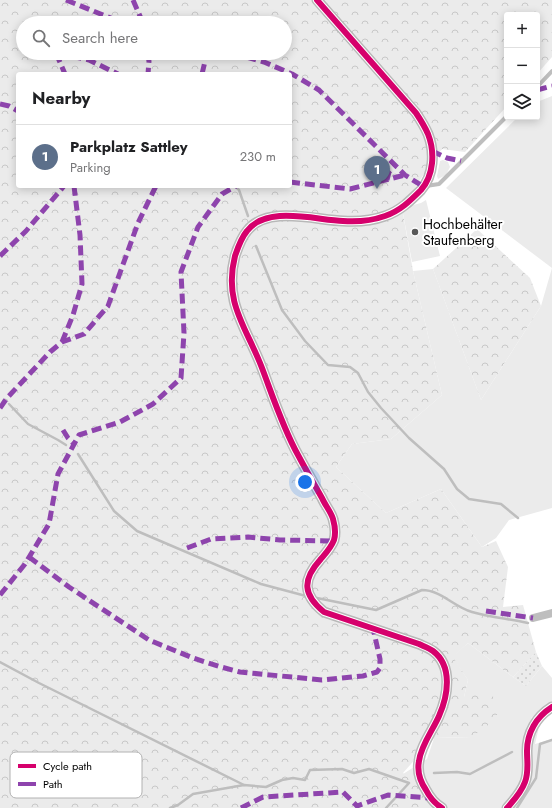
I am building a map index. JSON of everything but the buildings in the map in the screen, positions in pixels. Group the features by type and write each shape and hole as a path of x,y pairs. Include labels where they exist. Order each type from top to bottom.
{"street":[{"path":"317,0 416,113 427,134 432,151 432,166 424,187 402,208 386,216 367,221 344,221 286,216 270,217 257,222 247,231 238,247 233,266 232,286 234,304 242,324 256,351 284,424 297,453 333,518 336,530 334,541 312,568 307,585 308,595 314,604 324,612 419,644 433,651 442,662 447,675 446,694 440,715 424,746 419,760 419,774 424,787 434,803 442,808"},
{"path":"533,618 552,613"},
{"path":"507,808 519,795 525,782 528,767 527,749 529,734 537,720 552,707"}],"lane":[{"path":"540,84 552,70"},
{"path":"424,187 439,184 504,119"}],"green space":[{"path":"0,0 552,0 552,57 540,71 540,12 504,12 504,109 465,152 442,149 402,208 413,271 442,395 391,439 352,444 336,467 386,513 441,489 482,547 496,541 508,567 503,607 523,605 536,652 513,677 468,643 453,657 468,680 464,697 490,692 500,707 495,720 472,737 434,738 403,773 441,808 0,808"},
{"path":"552,96 552,268 446,188 515,120 540,120 540,101"},
{"path":"443,160 448,162 450,167 446,175 438,179 437,176 440,161"},
{"path":"426,200 440,256 412,262 402,208 421,203"},
{"path":"477,229 530,278 541,306 481,400 433,269"},
{"path":"552,268 552,508 509,520 496,538 482,547 441,489 386,513 336,467 352,444 391,439 442,395 413,271 433,269 481,400 541,306"},
{"path":"468,643 526,686 542,666 552,678 552,703 531,718 540,723 535,744 552,739 552,808 441,808 403,774 427,759 434,738 472,737 464,697 468,680 452,657"},
{"path":"536,652 542,666 526,686 513,677"}],"waterway":[{"path":"237,188 248,216"},
{"path":"256,246 282,310 305,341 328,365 350,367 358,373 368,392 381,408 409,438 444,469 457,489 469,499 501,504 518,518"},
{"path":"9,404 28,424 66,445"},
{"path":"78,454 114,511 137,531 261,584 306,596"},
{"path":"317,598 376,610 422,590 435,593 465,610 528,623"},
{"path":"0,662 244,785"},
{"path":"517,808 536,778 540,744 552,740"},
{"path":"434,773 457,772 470,774 512,752"},
{"path":"170,808 178,805 193,794 244,785 266,787 282,780 293,778 305,780 310,770 342,769 354,773 369,769 409,783 386,808"}],"marked path":[{"path":"66,0 106,16"},
{"path":"133,0 140,16"},
{"path":"59,60 64,72"},
{"path":"89,60 114,72"},
{"path":"148,72 149,60"},
{"path":"202,72 205,60"},
{"path":"257,60 287,72"},
{"path":"292,74 319,90 405,175 424,187"},
{"path":"540,89 552,86"},
{"path":"0,104 9,106 16,110"},
{"path":"432,151 447,158 461,161"},
{"path":"387,180 389,172 395,166"},
{"path":"292,182 350,189 405,175"},
{"path":"0,256 26,231 62,188"},
{"path":"62,342 73,315 82,284 80,235 74,188"},
{"path":"0,408 7,398 50,352 62,342 84,334 108,306 138,223 155,188"},
{"path":"0,595 25,564 49,524 58,474 79,435 120,422 153,404 181,378 184,333 181,272 198,227 222,194 232,188"},
{"path":"63,430 74,444"},
{"path":"187,548 211,539 248,537 280,540 334,541"},
{"path":"29,557 69,587 149,640 193,658 240,672 322,680 363,676 377,672 380,668 380,659 373,628"},
{"path":"486,611 533,618"},
{"path":"241,808 263,797 343,792 357,806 388,795 430,798"}],"cycle path":[{"path":"317,0 416,113 428,134 432,148 431,170 425,184 413,198 395,211 380,218 364,221 348,221 279,216 266,218 256,223 247,231 241,240 235,256 232,273 234,302 238,315 262,368 278,412 301,461 334,522 335,537 333,543 314,567 308,581 307,587 312,600 324,612 428,648 439,657 444,665 447,682 445,700 439,716 422,749 418,768 424,787 434,802 442,808"},
{"path":"507,808 519,793 526,778 527,744 531,732 541,716 552,707"}],"place":[{"name":"Parkplatz Sattley","path":"377,189"},
{"name":"Hochbehälter Staufenberg","path":"415,232"}]}
